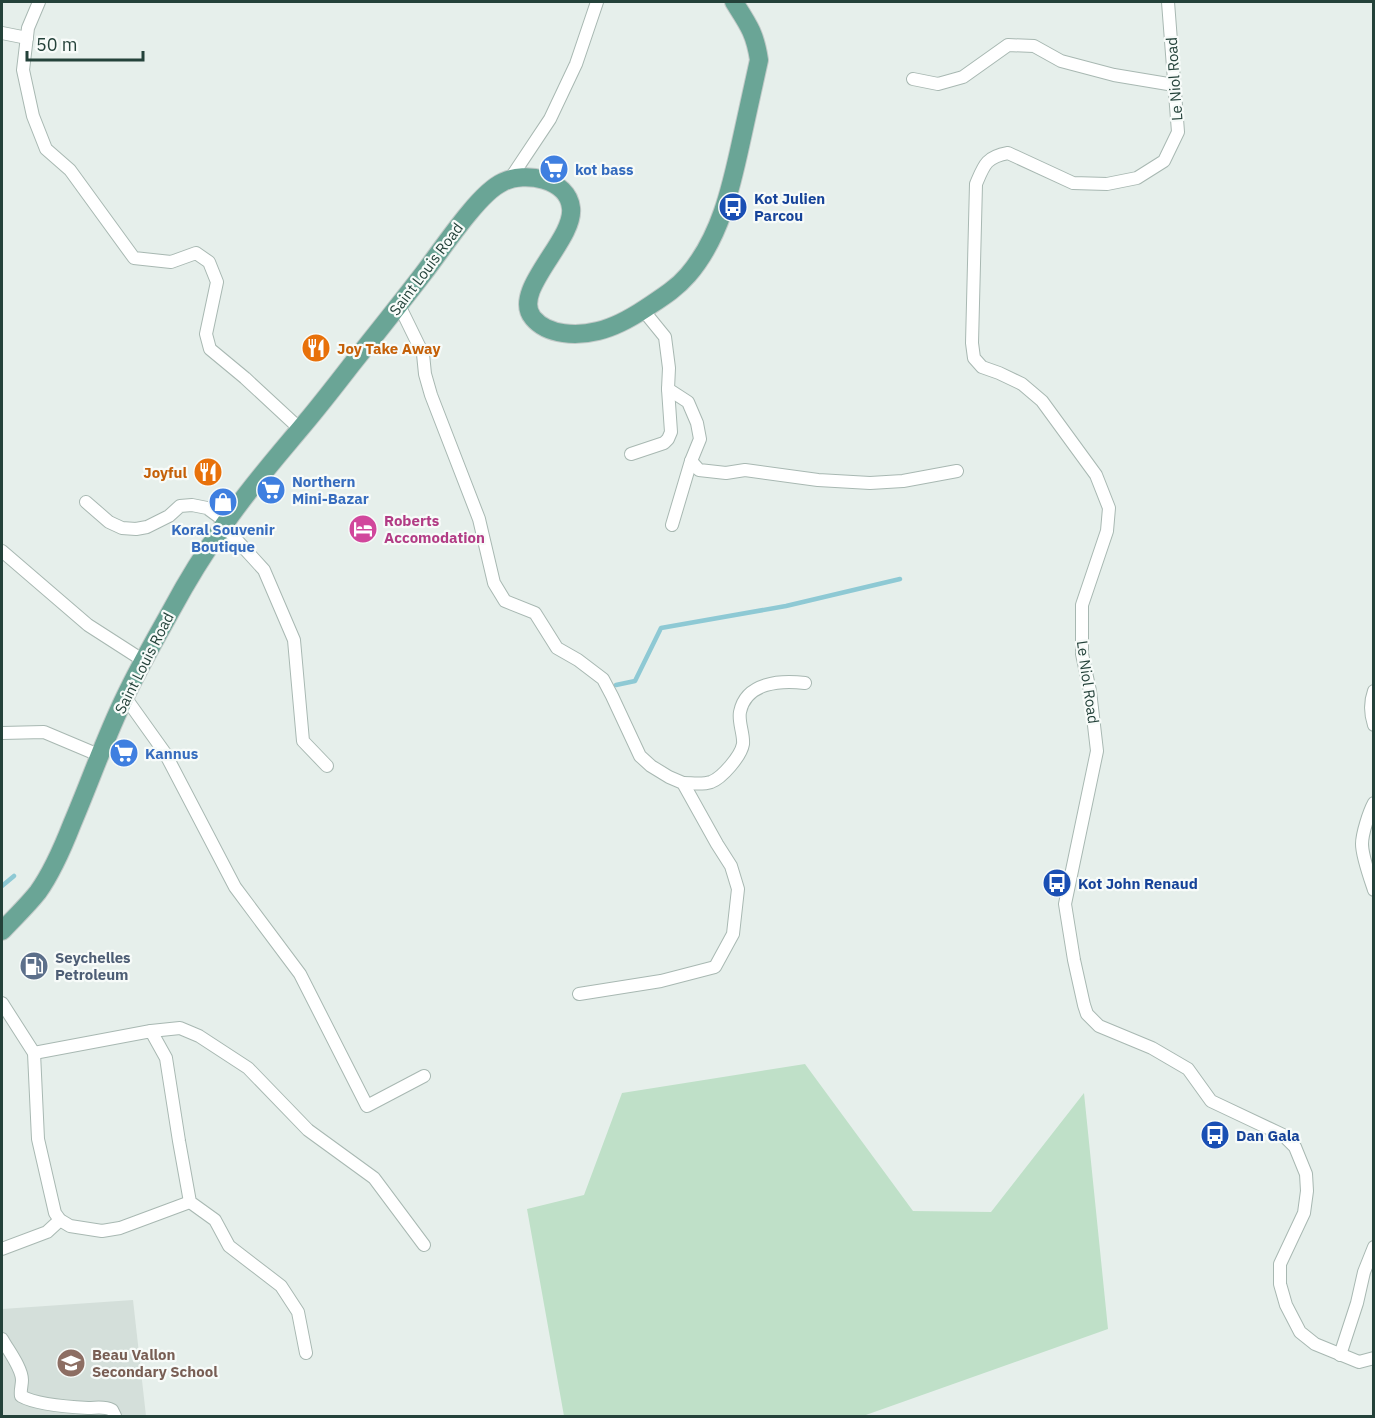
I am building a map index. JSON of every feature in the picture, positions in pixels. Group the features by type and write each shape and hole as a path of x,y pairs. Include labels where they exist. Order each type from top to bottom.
{"main road":[{"path":"510,179 538,178 552,183 566,194 572,209 565,234 533,285 529,310 532,318 550,330 565,333 602,330 633,316 669,293 688,275 722,216 759,60 753,31 734,2"},
{"name":"Saint Louis Road","path":"2,929 27,905 58,859 125,697 173,606 225,523 399,305 469,213 495,186 510,179"}],"street":[{"path":"39,2 28,28 23,70 33,116 46,149 70,171 134,258 171,262 196,253 209,262 217,282 206,334 210,349 300,429"},
{"path":"510,179 550,119 559,101 576,64 597,2"},
{"name":"Le Niol Road","path":"1168,2 1178,132 1164,160 1137,178 1107,184 1073,183 1008,153 996,155 985,163 976,184 972,343 974,358 982,367 1022,384 1042,401 1096,475 1109,508 1107,531 1082,605 1082,654 1090,691 1097,751 1065,904 1083,1005 1087,1014 1099,1026 1152,1048 1188,1069 1211,1101 1283,1135 1295,1147 1306,1174 1307,1191 1304,1213 1280,1264 1280,1284 1286,1305 1300,1332 1315,1344 1359,1362 1374,1358"},
{"path":"2,33 27,38"},
{"path":"913,79 938,84 963,77 1008,45 1034,46 1061,61 1114,75 1174,85"},
{"path":"399,305 423,354 425,374 431,395 479,519 494,583 505,601 535,613 558,648 603,679 640,756 651,766 683,783 712,782 723,774 741,753 743,742 740,713 745,698 761,686 788,681 805,683"},
{"path":"631,454 664,443 671,432 669,368 664,337 643,310"},
{"path":"668,389 688,402 697,423 700,439 672,525"},
{"path":"691,461 699,470 726,473 745,470 818,480 870,483 903,482 957,471"},
{"path":"86,502 109,522 122,528 147,527 169,516 180,506 192,505 207,508 225,523 264,570 294,640 303,741 327,766"},
{"path":"2,551 88,625 144,661"},
{"path":"1374,691 1371,700 1371,717 1374,725"},
{"path":"125,697 165,753 235,887 300,974 367,1106 424,1076"},
{"path":"2,733 44,732 101,756"},
{"path":"579,994 661,981 715,967 733,934 738,889 735,878 731,866 683,783"},
{"path":"1374,803 1362,844 1374,890"},
{"path":"2,1004 34,1053 38,1139 55,1213 60,1220 70,1226 102,1231 120,1228 190,1202"},
{"path":"34,1053 151,1031 180,1028 199,1036 248,1068 308,1130 374,1178 424,1245"},
{"path":"151,1031 166,1058 190,1202 215,1220 229,1246 281,1286 298,1312 306,1353"},
{"path":"2,1249 47,1232 60,1220"},
{"path":"1340,1355 1357,1304 1364,1272 1374,1247"},
{"path":"2,1339 21,1372 21,1396 36,1403 87,1408 105,1407 112,1410 115,1416"}],"shaded area":[{"name":"Beau Vallon Secondary School","path":"133,1300 146,1416 2,1416 2,1309"}],"green space":[{"path":"805,1064 913,1211 991,1212 1084,1093 1108,1329 863,1416 564,1416 527,1209 584,1195 622,1093"}],"waterway":[{"path":"616,685 635,681 661,628 786,606 900,579"},
{"path":"2,886 14,876"}],"place":[{"name":"kot bass","path":"554,169"},
{"name":"Kot Julien Parcou","path":"733,207"},
{"name":"Joy Take Away","path":"316,348"},
{"name":"Joyful","path":"208,472"},
{"name":"Northern Mini-Bazar","path":"271,490"},
{"name":"Koral Souvenir Boutique","path":"223,502"},
{"name":"Roberts Accomodation","path":"363,529"},
{"name":"Kannus","path":"124,753"},
{"name":"Kot John Renaud","path":"1057,883"},
{"name":"Seychelles Petroleum","path":"34,966"},
{"name":"Dan Gala","path":"1215,1135"},
{"name":"Beau Vallon Secondary School","path":"71,1363"}]}
